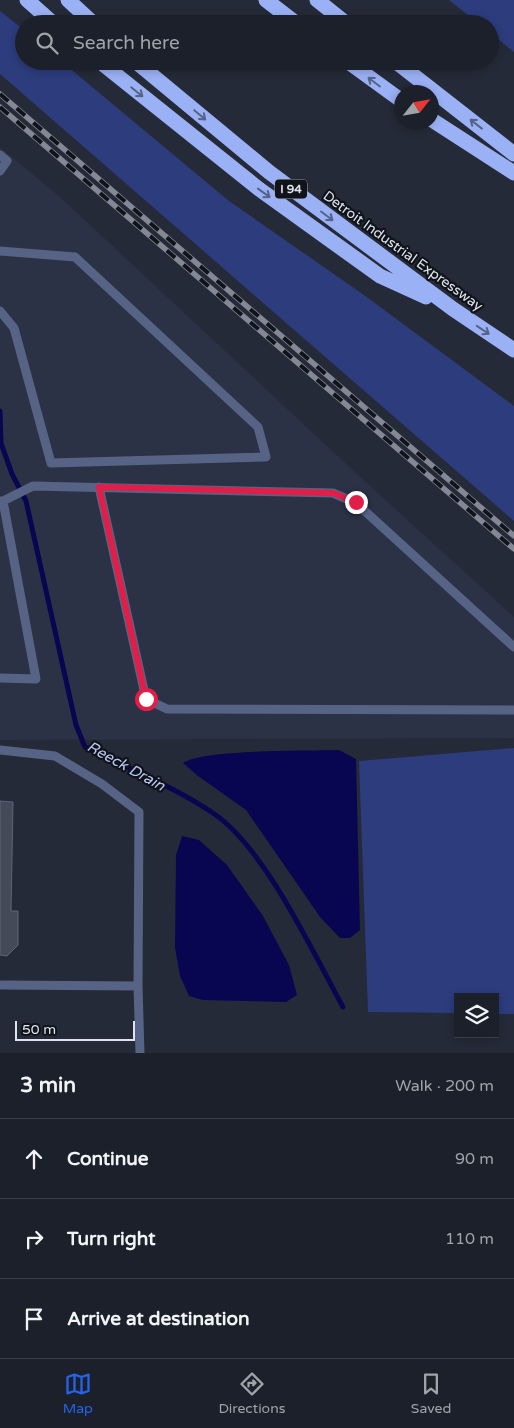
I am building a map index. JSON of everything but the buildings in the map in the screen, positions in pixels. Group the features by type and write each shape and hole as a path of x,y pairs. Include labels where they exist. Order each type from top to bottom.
{"highway":[{"path":"27,0 44,15"},
{"path":"68,0 84,15"},
{"path":"266,0 285,15"},
{"path":"317,0 336,15"},
{"path":"110,70 259,189 380,276 453,309"},
{"name":"Detroit Industrial Expressway","path":"146,70 269,172 453,309 514,350"},
{"path":"359,70 394,95"},
{"path":"407,70 514,154"},
{"path":"439,124 514,172"}],"lane":[{"path":"0,154 7,161 0,171"},
{"path":"0,251 75,257 258,427 266,457 50,463 14,328 0,311"},
{"path":"0,678 36,679 1,501 33,486 333,493 356,502 514,646"},
{"path":"99,487 146,699 167,710 514,710"},
{"path":"0,750 55,756 102,784 139,812 138,986 140,1053"},
{"path":"0,985 138,986"}],"shaded area":[{"path":"449,0 514,0 514,52 499,40 499,15 468,15"},
{"path":"0,11 15,23 15,70 72,70 229,201 364,295 514,406 514,521 0,74"},
{"path":"0,147 60,197 358,475 514,617 514,738 0,740"},
{"path":"514,748 514,1014 499,1014 499,993 454,993 454,1013 368,1012 359,761"},
{"path":"339,750 356,759 360,930 350,938 340,938 320,917 246,810 183,763 194,758 233,753"},
{"path":"182,836 199,840 227,865 263,916 289,965 297,995 286,1002 203,1000 189,996 180,976 175,948 176,855"}],"waterway":[{"name":"Reeck Drain","path":"0,411 1,443 12,474 26,501 76,725 85,747 182,794 213,813 232,829 251,850 286,902 343,1007"}],"railway":[{"path":"0,94 514,536"},
{"path":"0,107 514,549"}],"route":[{"path":"146,699 99,487 333,493 356,502"}]}
